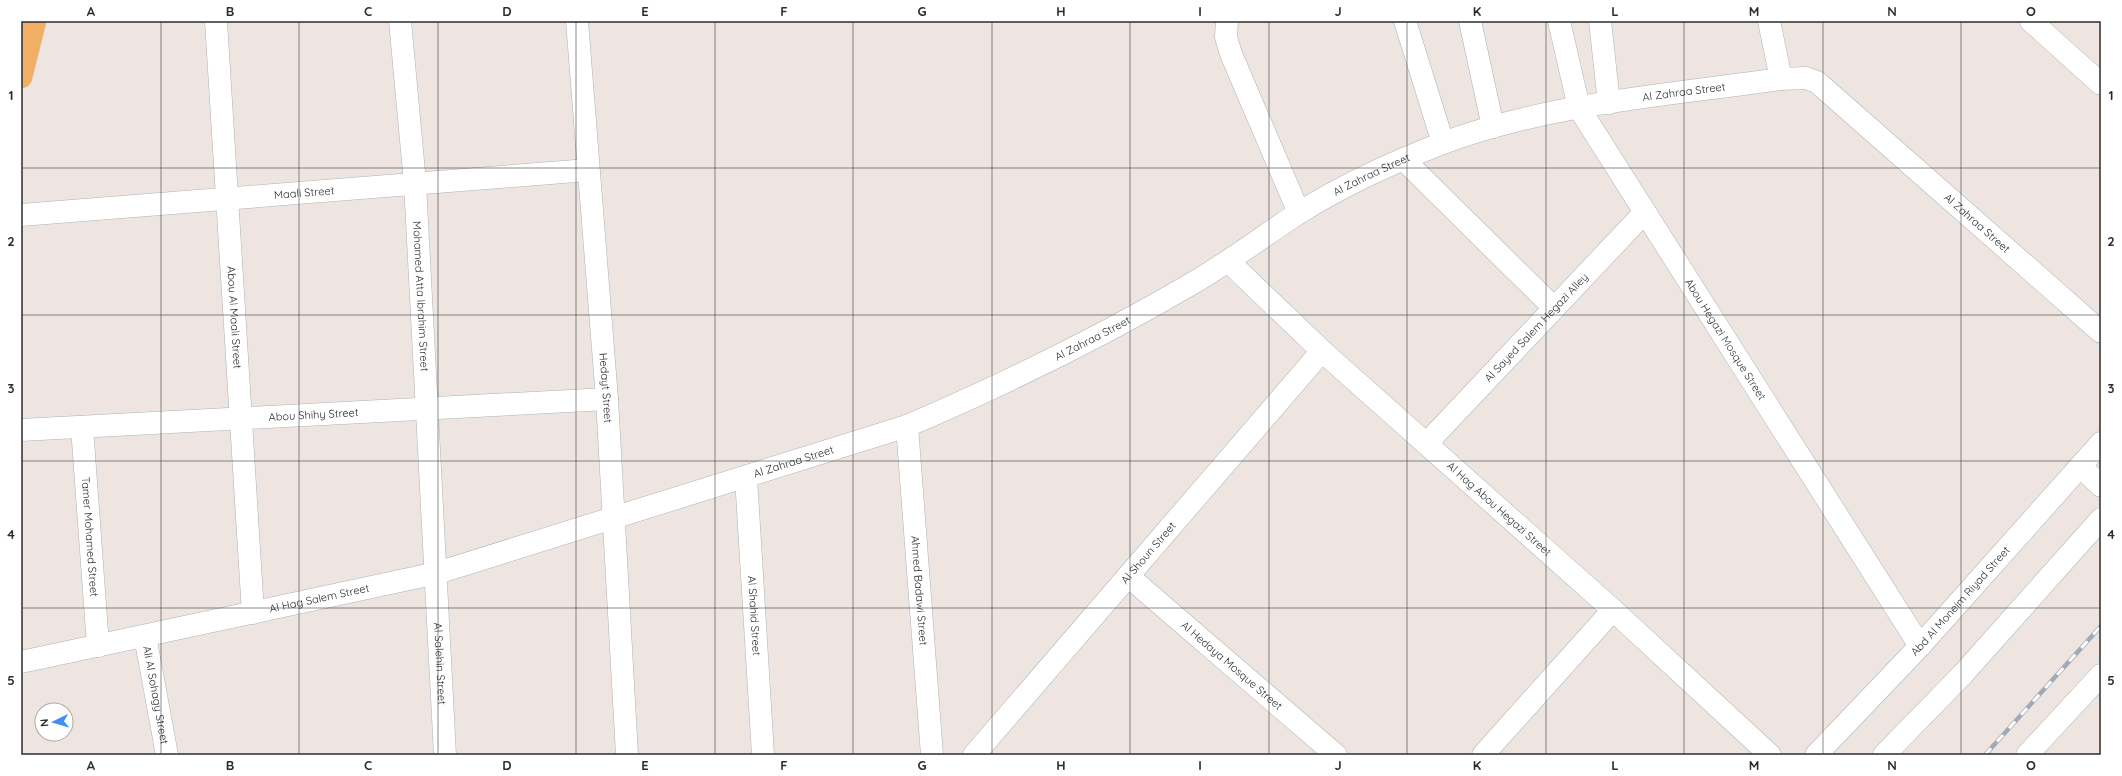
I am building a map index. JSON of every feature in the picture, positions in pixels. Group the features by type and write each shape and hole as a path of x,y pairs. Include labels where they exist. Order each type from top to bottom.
{"main road":[{"path":"21,77 35,21"}],"street":[{"name":"Abou Al Maali Street","path":"216,21 253,613"},
{"name":"Mohamed Atta Ibrahim Street","path":"400,21 416,183 437,573"},
{"name":"Hedayt Street","path":"577,21 607,399 627,755"},
{"path":"1227,21 1226,37 1230,54 1299,213"},
{"path":"1405,21 1443,143"},
{"path":"1470,21 1493,127"},
{"name":"Abou Hegazi Mosque Street","path":"1559,21 1579,108 1920,646"},
{"path":"1600,21 1610,103"},
{"path":"1769,21 1781,79"},
{"path":"2031,21 2101,84"},
{"name":"Al Zahraa Street","path":"613,519 907,426 974,397 1064,353 1167,299 1229,262 1299,213 1404,160 1443,143 1493,127 1579,108 1781,79 1806,78 1817,82 1827,89 2101,332"},
{"path":"1404,160 1554,308"},
{"name":"Maali Street","path":"21,215 588,170"},
{"name":"Al Sayed Salem Hegazi Alley","path":"1427,442 1645,212"},
{"name":"Al Hag Abou Hegazi Street","path":"1229,262 1322,351 1427,442 1614,610 1770,755"},
{"name":"Al Shoun Street","path":"974,755 1322,351"},
{"name":"Abou Shihy Street","path":"21,430 607,399"},
{"name":"Ahmed Badawi Street","path":"907,426 932,755"},
{"name":"Tamer Mohamed Street","path":"82,427 98,646"},
{"name":"Abd Al Moneim Riyad Street","path":"1816,755 1920,646 2101,443"},
{"path":"2081,467 2101,486"},
{"name":"Al Shahid Street","path":"746,477 763,755"},
{"name":"Al Hag Salem Street","path":"21,662 437,573 613,519"},
{"path":"1884,755 1963,674 2101,519"},
{"name":"Al Salehin Street","path":"437,573 445,755"},
{"name":"Al Hedaya Mosque Street","path":"1128,576 1336,755"},
{"path":"1483,755 1614,610"},
{"name":"Ali Al Sohagy Street","path":"145,636 167,755"},
{"path":"2028,755 2101,675"}],"railway":[{"path":"1985,755 2101,626"}]}
